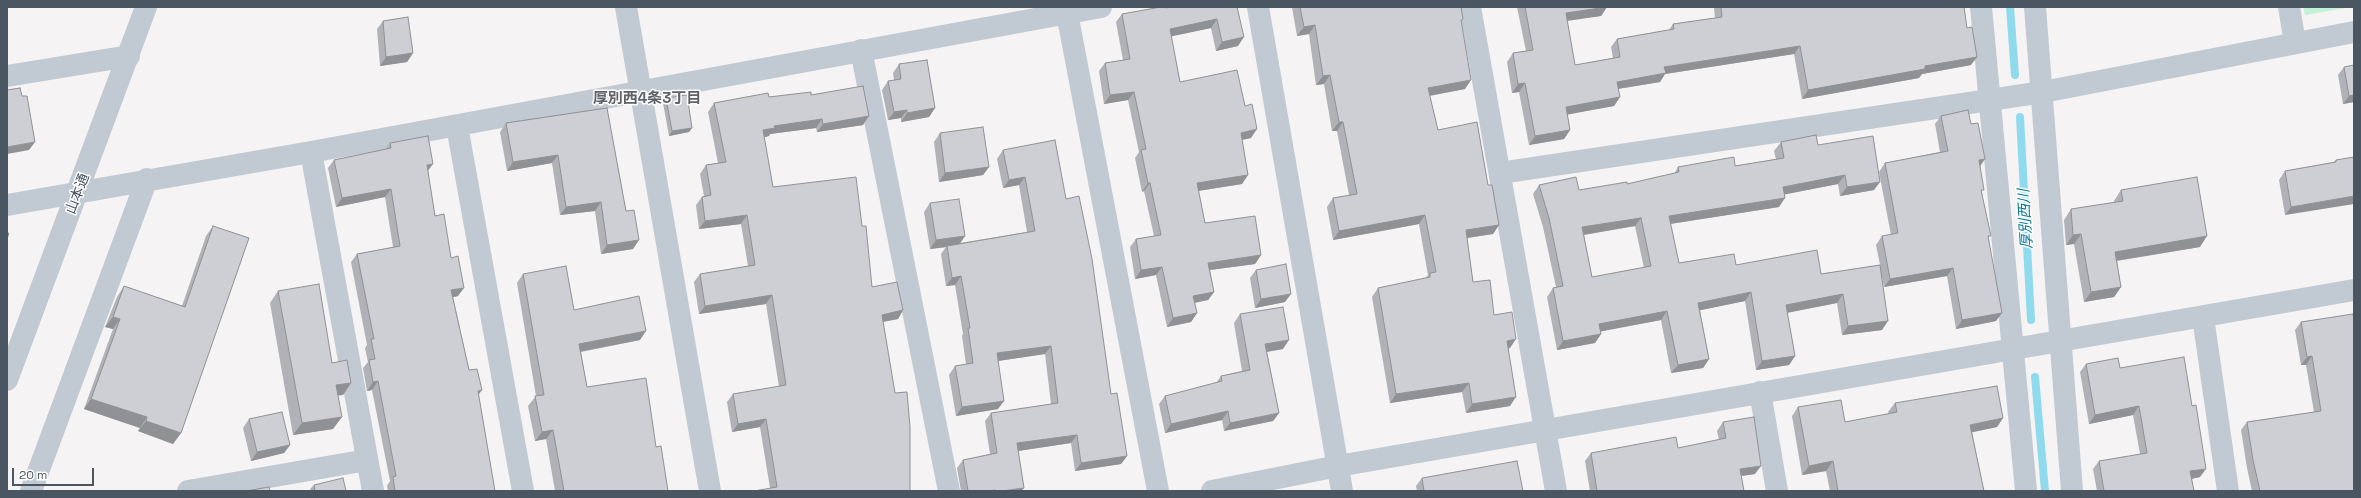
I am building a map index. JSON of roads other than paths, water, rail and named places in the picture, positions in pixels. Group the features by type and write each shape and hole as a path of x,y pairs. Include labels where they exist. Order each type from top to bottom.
{"street":[{"name":"山本通","path":"7,380 78,194 146,7"},
{"path":"626,7 639,92 710,491"},
{"path":"7,205 78,194 140,181 457,126 1101,7"},
{"path":"1258,7 1342,491"},
{"path":"1470,7 1556,491"},
{"path":"1981,7 2026,491"},
{"path":"2035,7 2043,92 2072,491"},
{"path":"2289,7 2295,43"},
{"path":"1067,13 1158,491"},
{"path":"1500,173 2043,92 2354,32"},
{"path":"862,50 949,491"},
{"path":"7,76 129,56"},
{"path":"457,126 523,491"},
{"path":"311,152 373,491"},
{"path":"31,491 140,181"},
{"path":"1212,491 1338,466 2354,290"},
{"path":"2203,317 2228,491"},
{"path":"1760,392 1777,491"},
{"path":"188,491 367,460"}],"waterway":[{"name":"厚別西川","path":"2010,7 2015,75"},
{"name":"厚別西川","path":"2020,117 2031,320"},
{"name":"厚別西川","path":"2035,377 2045,491"}],"district":[{"name":"厚別西4条3丁目","path":"647,99"}]}
